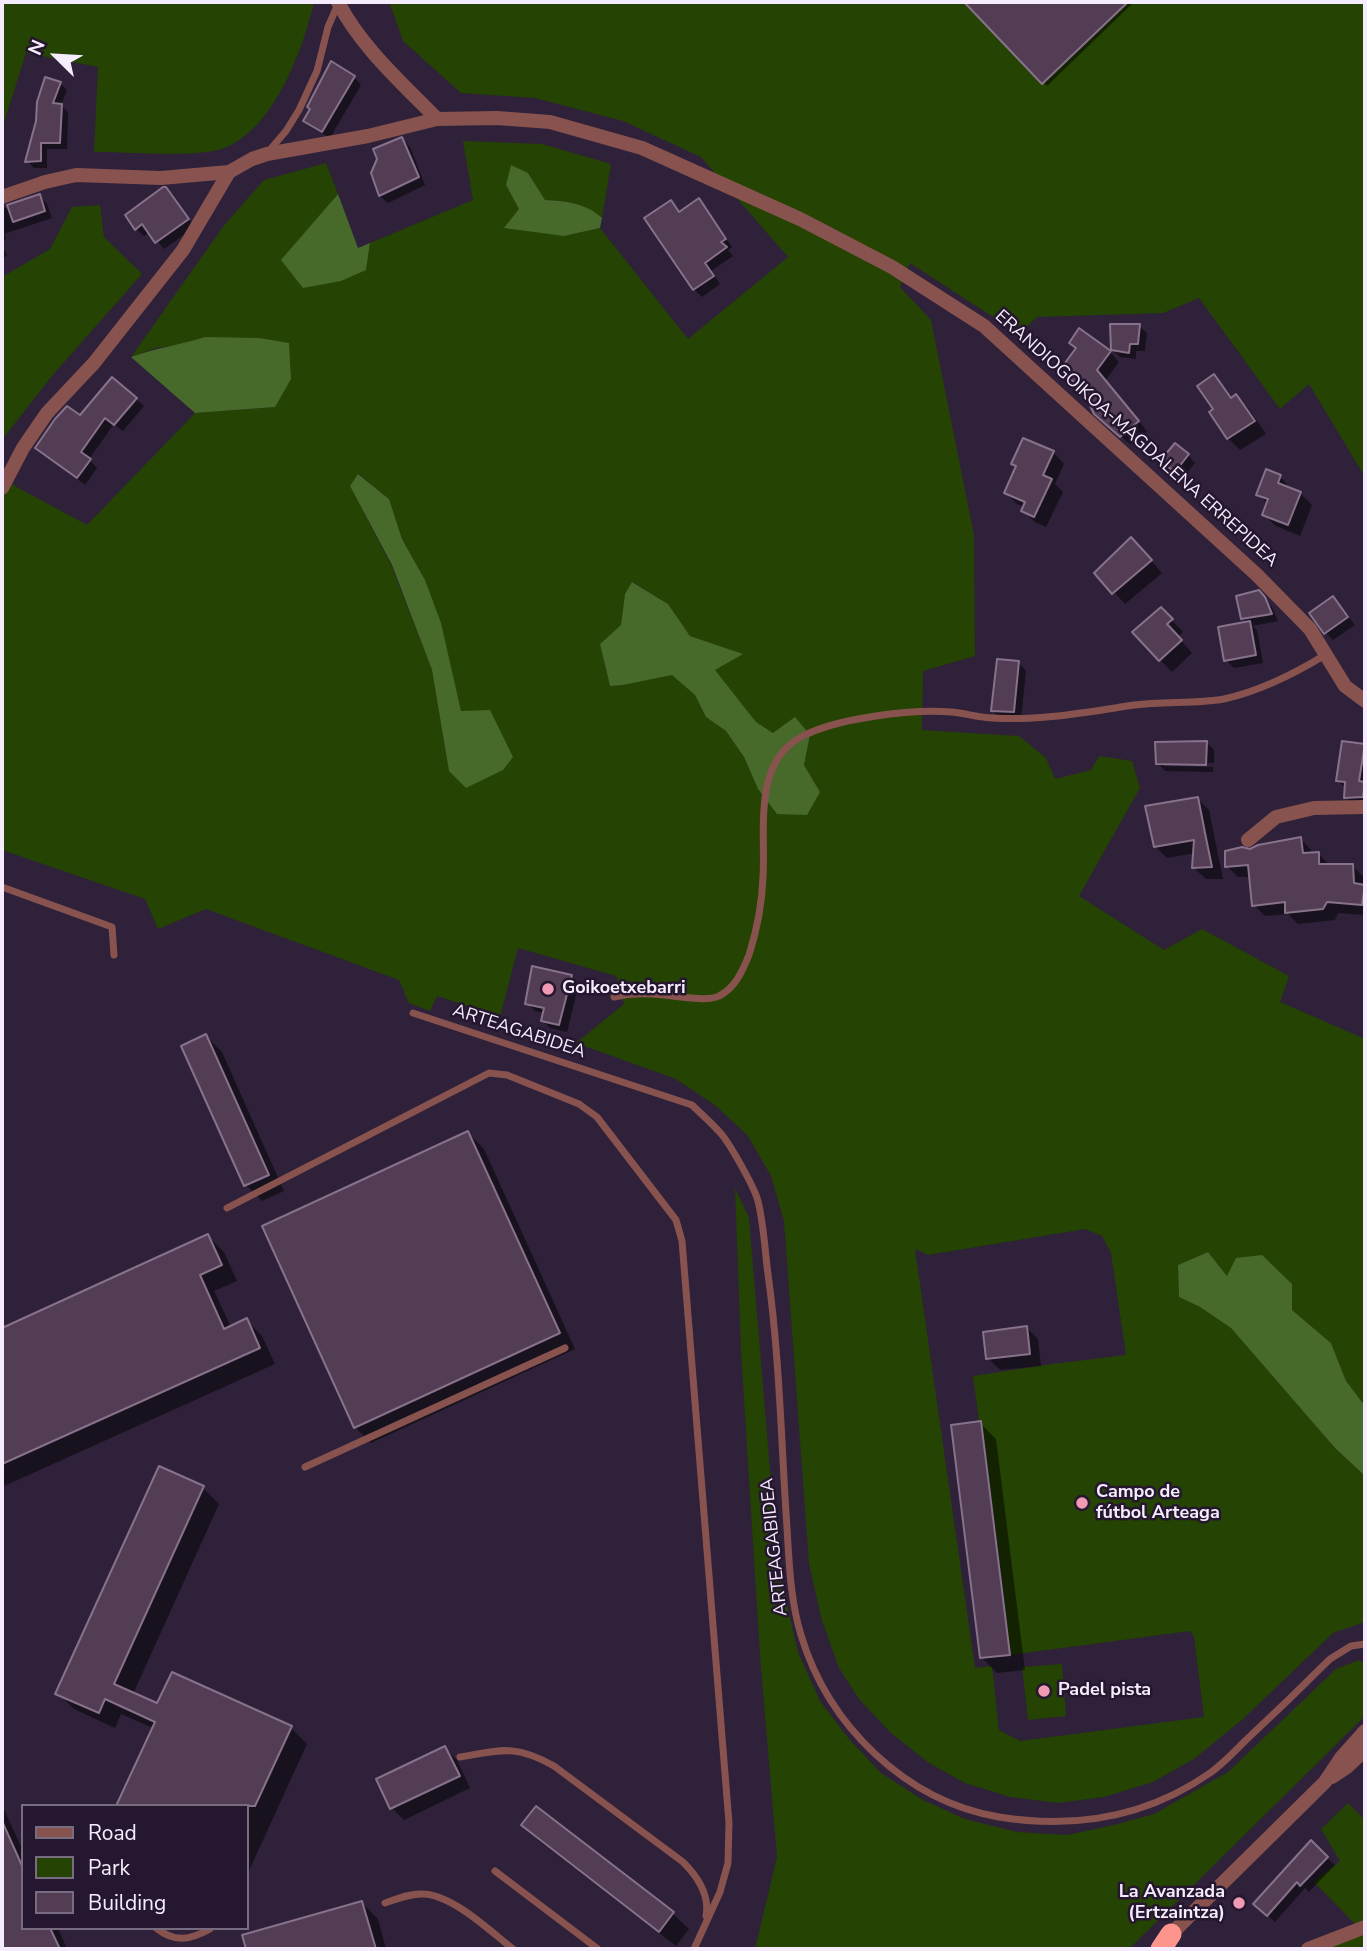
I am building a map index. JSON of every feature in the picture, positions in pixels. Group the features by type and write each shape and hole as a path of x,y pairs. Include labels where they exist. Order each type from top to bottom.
{"street":[{"path":"338,2 351,25 386,66 438,119"},
{"name":"ERANDIOGOIKOA-MAGDALENA ERREPIDEA","path":"2,197 76,175 161,178 229,172 267,154 368,136 438,119 497,118 550,122 642,148 800,219 892,267 984,326 1257,575 1310,629 1345,686 1365,701"},
{"path":"2,488 23,448 47,413 94,363 183,250 229,172"},
{"path":"1248,840 1276,817 1314,808 1365,807"},
{"path":"1325,1782 1341,1758 1365,1731"},
{"path":"1163,1944 1325,1782 1365,1750"},
{"path":"1308,1949 1365,1927"}],"lane":[{"path":"267,154 286,131 303,102 317,71 328,27 338,2"},
{"path":"614,997 652,994 715,999 730,990 743,971 760,910 764,806 768,782 780,755 798,738 845,721 918,712 950,712 993,718 1066,715 1162,701 1224,699 1293,674 1326,654"},
{"path":"2,887 112,928 114,955"},
{"name":"ARTEAGABIDEA","path":"413,1013 692,1105 724,1137 757,1196 772,1302 794,1605 801,1636 819,1679 850,1726 865,1746 909,1781 943,1800 979,1813 1023,1821 1069,1823 1107,1818 1158,1802 1211,1773 1331,1658 1352,1646 1365,1644"},
{"path":"227,1208 489,1073 507,1075 579,1104 597,1117 676,1220 682,1241 729,1823 728,1863 720,1892 694,1949"},
{"path":"305,1467 565,1348"},
{"path":"460,1757 515,1749 532,1754 554,1766 683,1862 694,1874 704,1892 707,1908 702,1933"},
{"path":"495,1871 598,1949"},
{"path":"385,1903 423,1894 438,1897 464,1912 513,1949"},
{"path":"159,1930 167,1936 186,1940 208,1930"}],"green space":[{"path":"2,2 314,2 291,70 265,115 249,133 230,146 208,152 166,154 94,152 98,67 26,53 2,129"},
{"path":"1365,2 1365,477 1309,384 1280,409 1199,298 1163,313 1037,317 1019,334 910,263 900,287 931,320 974,535 975,656 923,671 922,730 1019,736 1046,758 1055,779 1091,770 1099,756 1132,761 1140,788 1079,896 1164,950 1202,929 1289,976 1280,1002 1365,1039 1365,1406 1346,1381 1331,1343 1292,1310 1228,1277 1208,1252 1178,1265 1179,1297 1200,1307 1231,1328 1335,1448 1365,1476 1365,1622 1333,1633 1243,1719 1194,1759 1153,1782 1104,1797 1058,1803 1010,1797 965,1783 929,1763 891,1733 859,1699 839,1668 822,1621 809,1564 784,1221 771,1176 748,1136 716,1106 676,1079 576,1043 624,1004 616,976 518,948 500,1017 437,996 430,1011 409,1003 399,980 206,909 158,929 145,899 2,850 2,479 87,525 195,413 275,407 232,339 205,337 179,345 156,348 131,357 225,224 264,180 326,163 338,194 312,225 366,270 370,243 473,200 463,141 542,144 611,164 602,218 582,206 545,200 528,173 506,185 519,209 564,236 600,228 688,339 788,257 701,157 623,121 535,98 461,93 403,41 390,4","holes":["359,474 389,499 402,539 425,580 461,712 449,771 432,670 391,565 350,486","633,582 668,604 690,636 742,654 714,670 756,722 773,733 810,735 804,765 820,792 758,789 744,757 726,731 706,717 695,695 672,674 610,686 600,644 621,625 625,595","1085,1229 1102,1236 1111,1253 1126,1355 973,1376 1010,1655 1190,1631 1194,1637 1204,1717 1020,1741 999,1730 992,1666 975,1668 915,1249 928,1255"]},
{"path":"511,165 528,173 545,200 575,204 596,213 602,218 600,228 564,236 504,228 519,209 506,185"},
{"path":"338,194 358,248 370,243 366,270 341,281 303,288 281,260"},
{"path":"100,205 104,237 142,274 51,377 2,440 2,277 50,249 72,207"},
{"path":"205,337 259,338 289,343 291,379 275,407 195,413 131,357"},
{"path":"358,474 389,499 402,539 425,580 441,623 461,711 490,710 513,757 503,770 466,788 449,771 432,670 392,565 350,486"},
{"path":"632,582 668,604 690,636 743,654 715,670 756,722 773,733 795,717 810,735 804,765 820,792 807,815 777,814 758,789 744,757 726,731 706,717 695,695 672,675 610,686 600,644 621,625 625,594"},
{"path":"735,1188 749,1218 778,1566 798,1652 820,1701 849,1739 881,1773 923,1800 965,1819 1017,1832 1067,1835 1114,1825 1154,1814 1228,1772 1336,1669 1359,1660 1365,1664 1365,1716 1129,1949 755,1949 777,1857 760,1656 741,1352"},
{"path":"1208,1252 1227,1276 1236,1258 1262,1255 1292,1284 1292,1310 1331,1343 1346,1381 1365,1406 1365,1476 1335,1448 1231,1328 1200,1307 1179,1297 1178,1265"},
{"name":"Padel pista","path":"1062,1664 1066,1716 1028,1720 1022,1667"},
{"path":"1348,1803 1365,1820 1365,1949 1302,1949 1356,1925 1314,1882 1340,1861 1321,1829"}],"building":[{"path":"964,2 1128,2 1042,84"},
{"path":"331,61 355,76 322,132 303,121 310,109 307,107"},
{"path":"45,77 61,82 53,103 62,104 60,143 41,143 41,161 25,162 36,121 37,102"},
{"path":"402,137 419,177 379,196 371,173 377,159 373,149"},
{"path":"166,187 189,219 155,243 142,224 135,230 125,215"},
{"path":"40,194 45,211 13,222 7,205"},
{"path":"699,198 726,239 721,242 727,247 705,263 714,276 693,290 644,218 671,200 679,212"},
{"path":"1110,324 1140,324 1138,344 1130,344 1129,353 1111,350"},
{"path":"1079,328 1111,351 1097,370 1139,421 1120,437 1094,414 1081,387 1059,371 1076,348 1069,343"},
{"path":"1214,374 1231,398 1236,394 1255,421 1227,439 1209,412 1213,409 1197,386"},
{"path":"112,377 137,398 114,425 105,418 81,452 91,459 77,478 35,448 67,406 80,415"},
{"path":"1023,438 1054,451 1043,475 1052,479 1034,517 1021,511 1025,502 1004,493 1016,466 1011,464"},
{"path":"1175,443 1189,454 1175,472 1160,461"},
{"path":"1266,469 1281,475 1278,483 1301,492 1288,525 1262,515 1268,499 1256,495"},
{"path":"1131,537 1152,560 1112,594 1094,573"},
{"path":"1259,590 1272,614 1241,619 1236,596"},
{"path":"1333,596 1348,617 1324,634 1309,613"},
{"path":"1161,607 1173,619 1167,624 1182,640 1159,661 1132,632"},
{"path":"1250,621 1256,655 1224,661 1218,627"},
{"path":"997,659 1019,661 1014,712 991,711"},
{"path":"1207,741 1206,765 1156,764 1155,742"},
{"path":"1342,741 1365,744 1359,781 1365,782 1363,797 1344,798 1345,782 1336,781"},
{"path":"1198,797 1212,867 1192,868 1194,840 1154,847 1145,806"},
{"path":"1301,837 1303,853 1319,852 1319,864 1353,864 1354,883 1365,885 1362,905 1327,902 1323,909 1285,913 1285,902 1252,906 1248,865 1225,867 1225,851 1242,847 1250,849"},
{"name":"Goikoetxebarri","path":"532,966 572,975 559,1025 541,1021 544,1008 525,1004"},
{"path":"206,1034 269,1175 244,1186 181,1046"},
{"path":"468,1131 560,1333 354,1428 262,1226"},
{"path":"208,1234 222,1265 200,1275 224,1329 247,1318 260,1348 2,1464 2,1328"},
{"path":"1027,1326 1030,1354 986,1359 983,1332"},
{"path":"981,1421 1010,1655 980,1658 951,1425"},
{"path":"159,1466 204,1486 114,1684 157,1703 172,1672 292,1726 255,1806 117,1804 155,1722 105,1699 99,1713 55,1694"},
{"path":"445,1746 460,1776 390,1809 376,1779"},
{"path":"536,1806 674,1912 659,1932 521,1825"},
{"path":"2,1821 21,1864 21,1930 51,1930 60,1949 2,1949"},
{"path":"1311,1840 1328,1857 1300,1886 1297,1882 1267,1916 1253,1904"},
{"path":"362,1901 376,1949 246,1949 242,1935"}],"place":[{"name":"Goikoetxebarri","path":"548,989"},
{"name":"Campo de fútbol Arteaga","path":"1082,1503"},
{"name":"Padel pista","path":"1044,1691"},
{"name":"La Avanzada (Ertzaintza)","path":"1239,1903"}]}
